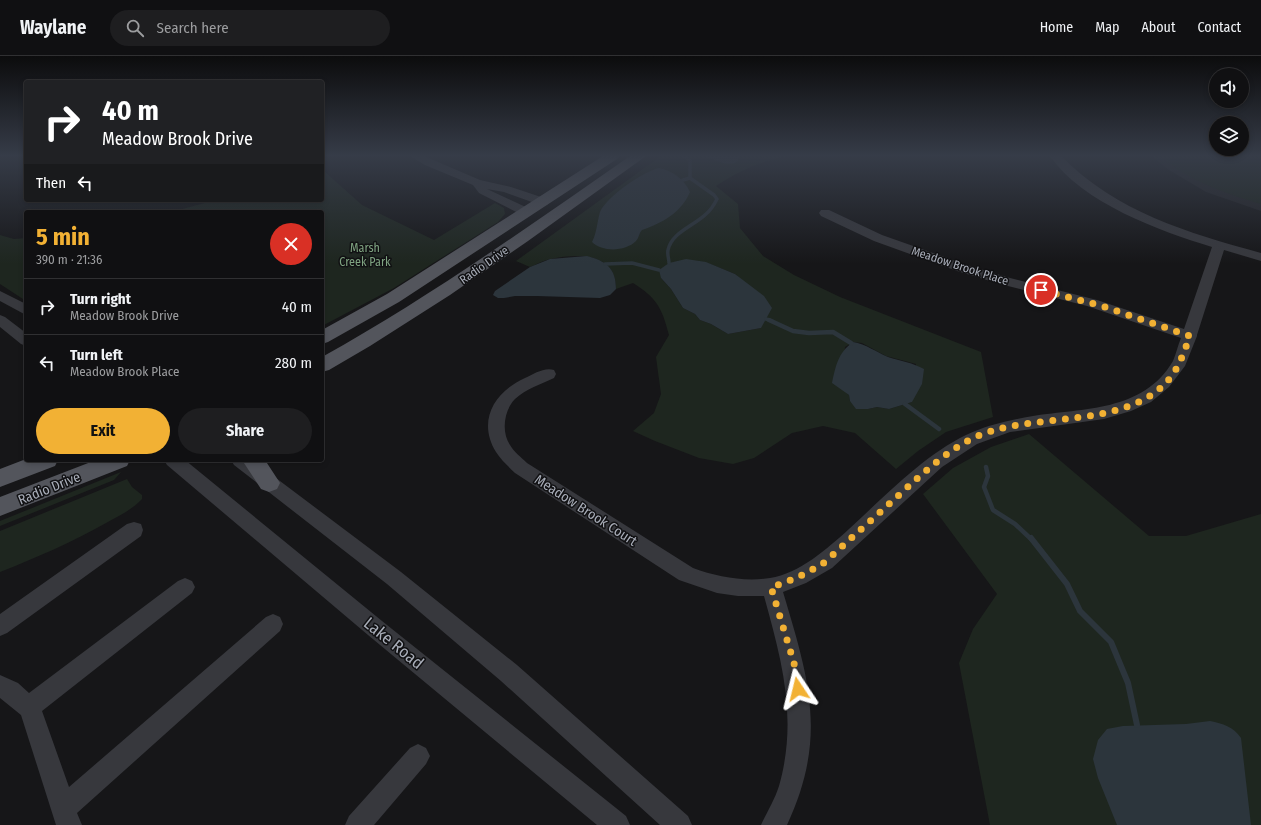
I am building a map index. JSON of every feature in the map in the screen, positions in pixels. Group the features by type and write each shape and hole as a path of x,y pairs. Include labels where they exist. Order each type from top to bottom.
{"main road":[{"name":"Radio Drive","path":"324,337 393,298 558,192"},
{"name":"Radio Drive","path":"324,364 370,339 469,276 589,192"},
{"name":"Radio Drive","path":"0,507 114,462"},
{"path":"254,462 269,483"},
{"name":"Radio Drive","path":"0,478 34,464"}],"street":[{"path":"485,192 526,212"},
{"path":"517,192 543,202"},
{"path":"1097,192 1115,204 1172,230 1261,257"},
{"name":"Meadow Brook Place","path":"825,214 878,238 962,268 1011,283 1092,303 1190,336"},
{"name":"Meadow Brook Court","path":"548,374 525,385 509,395 501,406 497,419 497,434 502,447 521,468 686,574 706,583 728,587 748,589 771,587 801,577 825,562 936,462 953,449 972,439 987,432 1009,426 1108,413 1145,398 1160,388 1172,376 1180,362 1190,336 1219,245"},
{"path":"0,295 24,309"},
{"path":"0,320 24,339"},
{"name":"Lake Road","path":"175,462 387,638 617,825"},
{"path":"243,462 394,578 509,673 679,825"},
{"path":"0,626 134,530"},
{"path":"29,707 185,587"},
{"path":"771,587 794,663 800,701 800,745 791,787 774,825"},
{"path":"0,686 10,691 29,707 67,817 273,624"},
{"path":"358,825 418,756"}],"shaded area":[{"path":"617,192 690,192 682,206 664,220 642,230 636,241 631,245 620,249 602,248 592,242 600,212"},
{"path":"1206,192 1206,192 1261,192 1261,211"},
{"path":"587,256 605,263 612,271 616,282 616,289 610,295 600,298 515,296 498,298 493,295 495,291 530,267 550,259"},
{"path":"686,259 706,262 735,274 764,296 772,308 761,328 728,334 711,324 700,320 695,314 683,308 671,289 661,278 659,270 669,263"},
{"path":"853,342 867,346 888,357 924,369 922,384 912,402 889,409 877,407 856,409 850,401 849,395 832,383 838,360 848,346"},
{"path":"1210,721 1231,728 1241,738 1251,825 1117,825 1098,778 1093,759 1098,740 1107,729 1123,726 1186,724"}],"green space":[{"name":"Marsh Creek Park","path":"324,192 347,192 362,205 434,240 495,203 504,208 505,214 498,222 394,288 324,325 324,210 178,210 208,202 324,202"},
{"path":"611,192 723,192 738,204 740,228 763,256 794,275 840,297 981,352 993,417 946,432 918,451 896,469 855,433 823,426 792,433 754,458 733,464 699,458 633,431 654,413 661,394 656,357 669,335 661,311 653,299 633,283 616,289 614,277 610,268 603,262 594,258 584,256 562,257 546,260 530,267 516,261","holes":["705,262 735,274 746,284 761,328 728,334 711,324 700,320 695,314 683,308 671,289 661,278","853,342 862,343 886,356 916,364 912,402 889,409 877,407 868,409 850,401 849,395 841,388 845,347"]},
{"path":"1224,192 1261,192 1261,204 1234,195"},
{"path":"0,235 14,239 24,238 24,300 0,284"},
{"path":"1029,434 1149,536 1186,536 1261,514 1261,825 990,825 959,663 973,629 997,594 923,494 953,468 991,447"},
{"path":"121,472 114,480 0,526 0,521"},
{"path":"127,479 132,487 142,495 142,499 134,506 106,523 67,543 0,572 0,531"}],"waterway":[{"path":"669,263 668,250 674,238 708,212 717,199 710,192"},
{"path":"605,264 632,263 659,270"},
{"path":"769,320 793,331 809,333 833,332 851,343"},
{"path":"905,404 939,429"},
{"path":"986,467 988,476 984,487 993,510 1015,524 1031,539"},
{"path":"1031,538 1067,584 1080,611 1111,642 1128,683 1137,725"}],"route":[{"path":"798,689 794,663 771,587 806,574 825,562 936,462 953,449 972,439 987,432 1009,426 1108,413 1145,398 1160,388 1172,376 1180,362 1190,336 1102,306 1041,290"}]}
